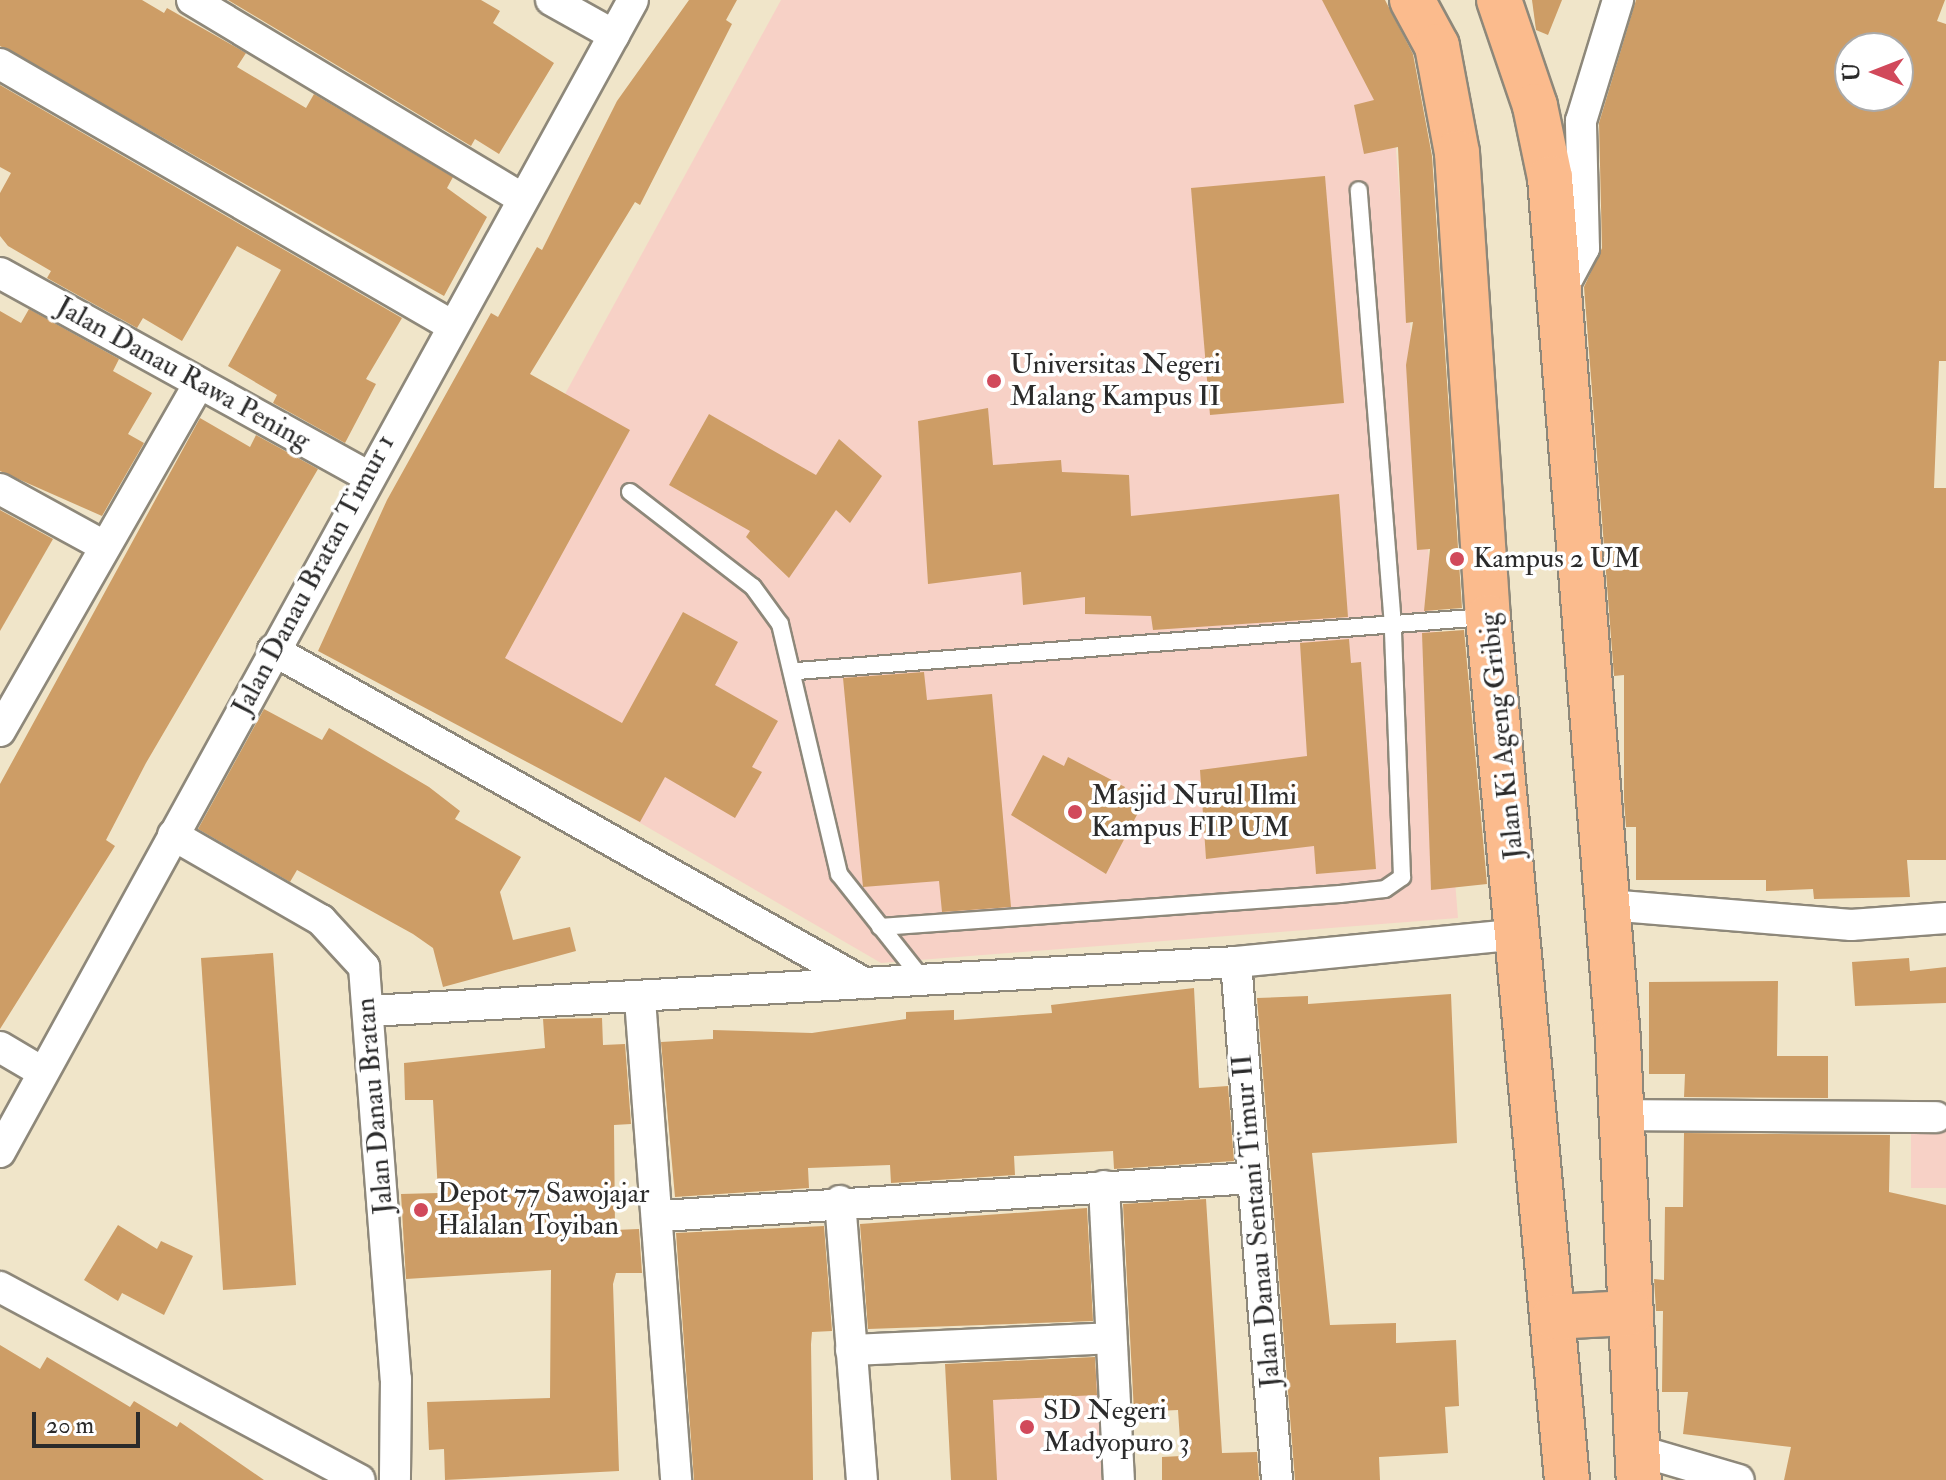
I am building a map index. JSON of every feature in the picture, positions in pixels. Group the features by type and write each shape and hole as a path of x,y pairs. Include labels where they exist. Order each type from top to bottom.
{"main road":[{"name":"Jalan Ki Ageng Gribig","path":"1412,0 1437,46 1451,101 1488,617 1523,934 1567,1480"},
{"path":"1499,0 1538,120 1559,295 1608,905 1638,1465"},
{"path":"1554,1317 1631,1313"}],"street":[{"path":"192,0 522,198"},
{"path":"551,0 614,35"},
{"name":"Jalan Danau Bratan Timur 1","path":"0,1152 39,1070 173,835 366,475 633,0"},
{"path":"1559,295 1584,248 1581,121 1618,0"},
{"path":"0,64 451,325"},
{"name":"Jalan Danau Rawa Pening","path":"0,273 366,475"},
{"path":"0,731 199,384"},
{"path":"0,489 104,546"},
{"path":"273,650 864,983"},
{"name":"Jalan Danau Bratan","path":"173,835 342,937 364,967 396,1379 395,1480"},
{"path":"1608,905 1851,925 1941,919"},
{"path":"369,1011 640,999 1236,962 1523,934"},
{"name":"Jalan Danau Sentani Timur II","path":"1236,962 1277,1480"},
{"path":"640,999 661,1216 676,1480"},
{"path":"0,1047 39,1070"},
{"path":"1620,1115 1936,1117"},
{"path":"661,1216 840,1201 1252,1178"},
{"path":"1104,1186 1119,1480"},
{"path":"840,1201 862,1480"},
{"path":"0,1287 360,1480"},
{"path":"851,1350 1111,1338"},
{"path":"1638,1465 1739,1480"}],"lane":[{"path":"880,927 1385,889 1402,877 1393,626 1359,190"},
{"path":"630,492 753,587 780,624 797,671 839,874 923,980"},
{"path":"797,671 1488,617"}],"shaded area":[{"name":"Universitas Negeri Malang Kampus II","path":"781,0 1335,0 1390,76 1458,918 881,963 405,686"},
{"path":"1911,1130 1946,1131 1946,1188 1911,1188"},
{"name":"SD Negeri Madyopuro 3","path":"1088,1360 1101,1375 1107,1480 953,1480 949,1369"}],"building":[{"path":"0,0 142,0 164,13 167,8 246,53 237,67 306,108 314,94 453,177 447,188 487,217 444,296 0,46"},
{"path":"228,0 481,0 500,11 493,23 554,63 499,154 475,139 471,146"},
{"path":"689,0 737,0 726,20 732,24 640,205 635,202 530,374 630,430 505,658 622,723 683,612 738,642 715,685 778,721 752,767 762,772 735,818 665,777 640,822 318,651 387,500 491,313 498,317 537,247 542,250 617,101"},
{"path":"1322,0 1385,0 1413,54 1432,156 1462,608 1424,611 1430,549 1417,550 1406,365 1413,322 1406,323 1398,147 1364,154 1354,105 1374,100"},
{"path":"1532,0 1562,0 1548,35 1536,30"},
{"path":"1636,0 1945,0 1937,21 1946,24 1946,361 1939,361 1934,488 1946,488 1946,860 1907,860 1910,897 1814,899 1813,889 1766,891 1766,880 1636,880 1636,827 1626,827 1624,800 1624,675 1614,676 1584,287 1602,248 1599,123"},
{"path":"0,85 402,318 366,379 376,384 345,443 273,403 277,395 228,366 281,270 237,246 182,341 143,318 137,328 47,278 51,271 8,246 0,236 0,193 11,173 0,167"},
{"path":"1325,176 1344,403 1210,415 1191,188"},
{"path":"29,309 119,359 113,371 152,393 128,434 144,443 102,516 0,471 0,311 21,323"},
{"path":"988,408 993,465 1061,460 1062,472 1129,475 1131,516 1339,494 1348,617 1153,630 1151,616 1085,614 1085,597 1023,605 1021,572 928,584 918,421"},
{"path":"709,414 816,475 839,439 882,476 850,523 836,510 789,578 746,537 750,531 669,485"},
{"path":"200,418 250,447 256,435 318,469 146,763 106,840 115,846 0,1029 0,784"},
{"path":"0,510 53,539 0,631"},
{"path":"1464,630 1487,884 1431,890 1422,633"},
{"path":"1349,639 1351,663 1361,662 1376,869 1316,874 1314,846 1206,859 1200,770 1307,756 1300,643"},
{"path":"924,672 927,700 992,694 1011,907 942,912 939,881 863,887 843,678"},
{"path":"264,709 322,740 329,728 429,787 460,811 455,819 521,857 500,892 513,940 570,927 576,951 443,987 433,948 413,934 297,870 290,882 198,829"},
{"name":"Masjid Nurul Ilmi Kampus FIP UM","path":"1043,755 1064,766 1068,757 1125,787 1120,798 1140,809 1106,874 1011,815"},
{"path":"273,953 296,1285 223,1290 201,958"},
{"path":"1909,958 1910,971 1946,967 1946,1003 1855,1006 1852,962"},
{"path":"1778,981 1777,1056 1828,1056 1828,1098 1684,1097 1685,1074 1649,1074 1649,982"},
{"path":"1194,988 1199,1088 1228,1086 1234,1161 1114,1169 1113,1151 1014,1156 1015,1175 891,1183 890,1165 808,1168 809,1188 675,1197 661,1042 713,1039 713,1030 812,1033 906,1019 906,1012 954,1010 954,1020 1052,1013 1051,1005"},
{"path":"1451,994 1457,1143 1312,1153 1330,1325 1396,1323 1396,1343 1456,1340 1459,1406 1445,1407 1448,1453 1379,1457 1380,1480 1295,1480 1257,998 1308,996 1308,1004"},
{"path":"602,1018 603,1045 625,1044 631,1124 614,1125 615,1230 639,1229 642,1273 616,1273 613,1284 619,1471 445,1480 444,1449 429,1450 427,1402 550,1398 551,1270 406,1279 401,1194 438,1193 433,1100 405,1100 404,1063 545,1048 543,1019"},
{"path":"1684,1133 1890,1135 1889,1192 1946,1205 1946,1480 1784,1480 1791,1447 1683,1434 1688,1392 1662,1392 1663,1311 1656,1311 1654,1279 1664,1280 1665,1207 1683,1207"},
{"path":"1206,1199 1222,1453 1257,1452 1259,1480 1162,1480 1162,1457 1181,1456 1178,1410 1134,1412 1123,1204"},
{"path":"1087,1208 1093,1321 868,1329 860,1224"},
{"path":"118,1225 157,1249 161,1241 193,1256 164,1315 122,1293 118,1301 84,1280"},
{"path":"824,1226 832,1331 812,1332 813,1480 694,1480 676,1233"},
{"path":"0,1345 40,1369 47,1357 130,1407 134,1401 177,1427 180,1422 264,1480 0,1480"},
{"path":"1095,1357 1097,1395 993,1400 997,1480 951,1480 945,1364"}],"place":[{"name":"Universitas Negeri Malang Kampus II","path":"994,381"},
{"name":"Kampus 2 UM","path":"1457,559"},
{"name":"Masjid Nurul Ilmi Kampus FIP UM","path":"1075,812"},
{"name":"Depot 77 Sawojajar Halalan Toyiban","path":"421,1210"},
{"name":"SD Negeri Madyopuro 3","path":"1027,1427"}]}
